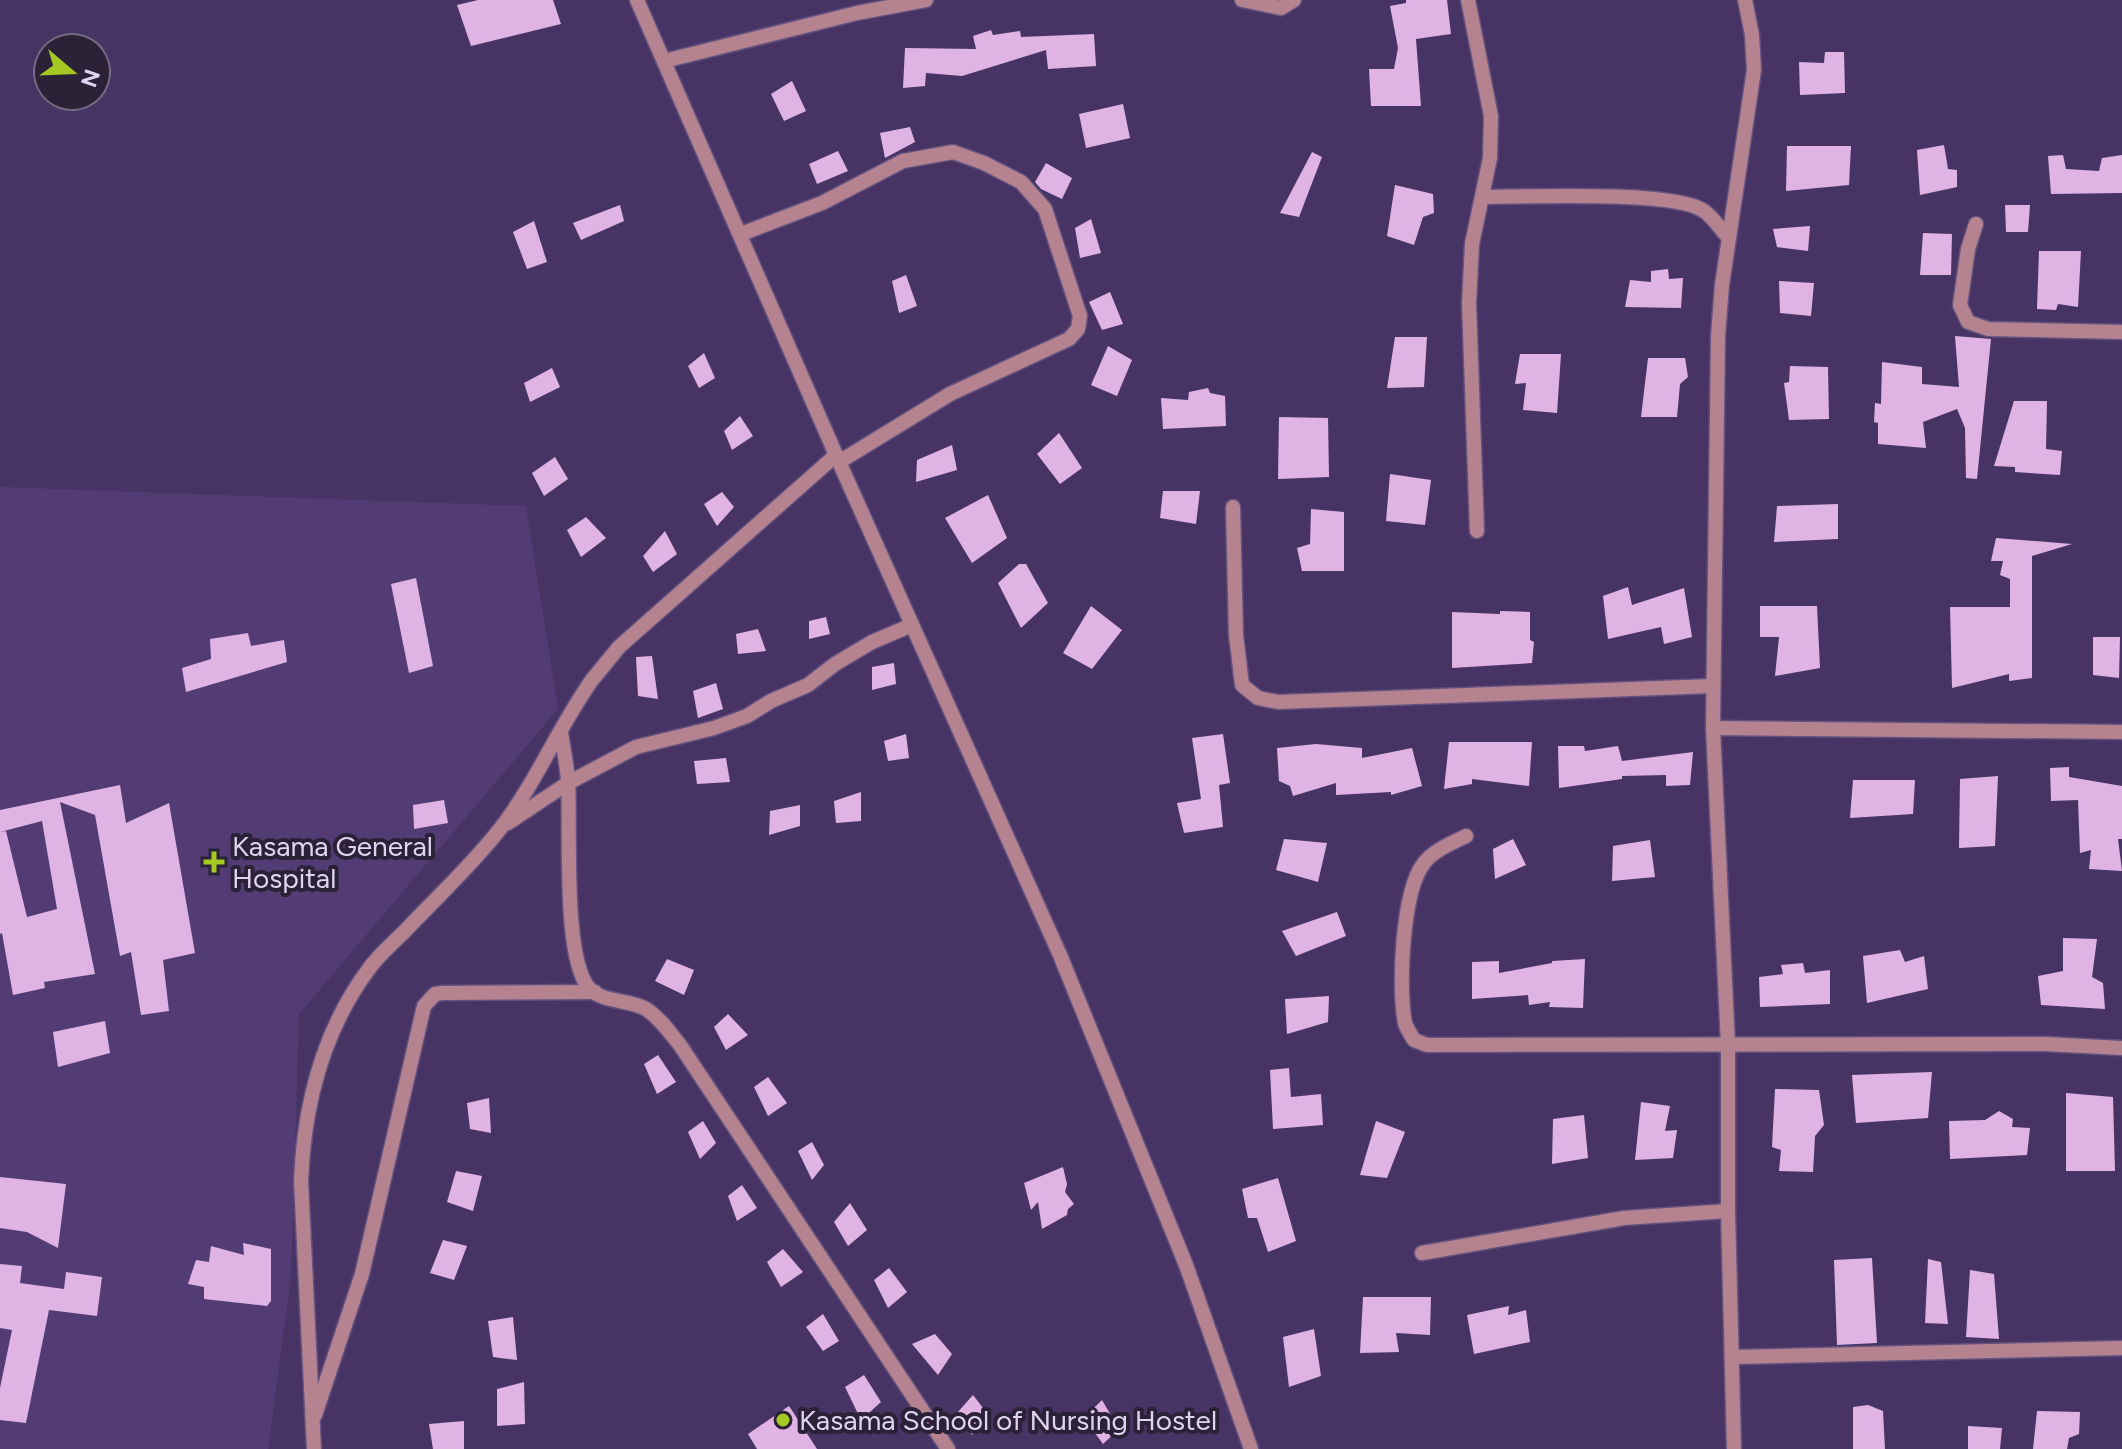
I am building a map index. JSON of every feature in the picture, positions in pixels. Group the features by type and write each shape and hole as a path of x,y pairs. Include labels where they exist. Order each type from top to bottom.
{"street":[{"path":"637,0 1066,969 1186,1265 1251,1449"},
{"path":"664,61 857,13 926,0"},
{"path":"1242,0 1281,8 1294,0"},
{"path":"1468,0 1491,116 1490,158 1472,244 1469,303 1477,531"},
{"path":"1734,1449 1728,1211 1728,1045 1713,686 1717,351 1722,285 1754,70 1752,35 1745,0"},
{"path":"314,1449 301,1181 302,1144 309,1101 319,1067 341,1013 372,964 501,828 592,680 619,647 838,458 950,394 1051,349 1069,339 1078,329 1080,316 1045,209 1021,182 984,163 953,152 903,161 822,203 741,234"},
{"path":"1482,197 1599,196 1683,203 1703,210 1729,238"},
{"path":"1976,224 1968,249 1960,305 1968,322 1988,329 2122,332"},
{"path":"1233,507 1236,635 1242,685 1258,698 1278,702 1713,686"},
{"path":"501,828 568,783 636,747 714,728 747,716 771,701 808,685 872,642 912,625"},
{"path":"1713,728 2122,732"},
{"path":"561,732 568,783 573,940 588,987 646,1009 680,1045 948,1449"},
{"path":"1466,836 1438,850 1424,863 1413,884 1406,914 1403,977 1406,1025 1414,1040 1427,1045 2045,1044 2122,1048"},
{"path":"312,1423 362,1274 424,1006 435,994 442,993 595,992"},
{"path":"1422,1253 1624,1218 1728,1211"},
{"path":"1733,1357 2122,1348"}],"shaded area":[{"name":"Kasama General Hospital","path":"0,487 526,506 558,709 299,1014 291,1276 268,1449 0,1449"}],"building":[{"path":"478,0 553,0 561,24 471,46 457,5"},
{"path":"1406,0 1447,0 1451,34 1416,39 1421,106 1371,106 1369,69 1394,69 1398,48 1390,6 1406,3"},
{"path":"991,30 993,35 1020,31 1021,37 1094,34 1096,66 1048,69 1046,50 962,76 926,73 925,86 903,88 905,48 976,49 973,36"},
{"path":"1825,52 1844,52 1845,93 1800,95 1799,62 1824,63"},
{"path":"792,81 806,111 784,121 771,94"},
{"path":"1123,104 1130,138 1086,148 1079,114"},
{"path":"910,127 915,142 885,158 880,133"},
{"path":"1944,145 1948,169 1957,170 1957,187 1920,195 1917,150"},
{"path":"1787,146 1851,146 1849,185 1786,191"},
{"path":"838,151 848,171 817,184 809,164"},
{"path":"1312,152 1322,157 1299,217 1280,213"},
{"path":"2063,155 2066,169 2099,171 2102,158 2122,155 2122,193 2051,194 2048,156"},
{"path":"1046,163 1072,178 1062,199 1041,189 1035,182"},
{"path":"1395,185 1433,194 1434,213 1423,217 1414,245 1387,236"},
{"path":"620,205 624,221 581,240 573,223"},
{"path":"2005,205 2030,205 2028,232 2006,232"},
{"path":"1091,219 1101,253 1080,258 1075,228"},
{"path":"534,221 547,262 527,269 513,232"},
{"path":"1810,226 1808,251 1777,247 1773,229"},
{"path":"1923,233 1952,234 1951,275 1920,275"},
{"path":"2039,251 2081,251 2078,307 2058,304 2056,310 2037,309"},
{"path":"1668,269 1669,279 1683,278 1681,308 1625,307 1630,280 1651,282 1651,271"},
{"path":"906,275 917,306 899,313 892,281"},
{"path":"1779,281 1814,283 1811,316 1780,313"},
{"path":"1110,292 1123,324 1102,330 1089,302"},
{"path":"1955,336 1991,339 1977,479 1966,478 1965,428 1957,409 1923,422 1926,448 1878,444 1878,423 1874,422 1875,403 1881,404 1882,362 1922,367 1922,384 1959,387"},
{"path":"1395,337 1427,337 1424,387 1387,388"},
{"path":"1108,346 1132,360 1117,396 1091,385"},
{"path":"704,353 715,378 699,388 688,366"},
{"path":"1520,354 1561,354 1557,413 1523,410 1526,383 1515,384"},
{"path":"1648,358 1685,358 1688,377 1680,384 1677,417 1641,417"},
{"path":"1790,366 1828,367 1829,419 1789,420 1784,383 1789,382"},
{"path":"552,368 560,387 530,402 524,383"},
{"path":"1208,388 1210,393 1225,396 1226,426 1163,429 1161,398 1188,400 1189,392"},
{"path":"2014,401 2047,401 2046,449 2062,451 2060,475 2015,472 2015,467 1994,466"},
{"path":"740,416 753,436 732,450 724,431"},
{"path":"1279,417 1328,418 1329,477 1278,479"},
{"path":"1059,433 1082,468 1060,484 1037,454"},
{"path":"952,445 957,470 916,482 917,460"},
{"path":"555,457 568,479 544,496 532,473"},
{"path":"1390,474 1431,480 1425,525 1386,521"},
{"path":"1163,491 1200,491 1196,524 1160,518"},
{"path":"722,492 734,507 717,526 704,504"},
{"path":"988,495 1007,538 972,563 945,518"},
{"path":"1838,504 1838,539 1774,542 1777,506"},
{"path":"1311,509 1344,512 1344,571 1302,571 1297,548 1310,544"},
{"path":"586,517 606,538 581,557 567,530"},
{"path":"665,531 677,554 653,572 643,556"},
{"path":"1996,538 2072,544 2032,556 2032,678 2009,681 2009,674 1952,688 1950,607 2010,607 2010,579 2000,575 2003,561 1991,561"},
{"path":"1019,564 1026,564 1048,603 1021,628 998,583"},
{"path":"416,578 433,666 409,673 391,584"},
{"path":"1628,587 1632,605 1684,588 1692,637 1664,644 1661,627 1608,639 1603,596"},
{"path":"1091,606 1122,630 1092,669 1063,653"},
{"path":"1760,606 1817,606 1820,668 1775,676 1779,637 1760,637"},
{"path":"1500,611 1530,612 1530,640 1534,642 1532,663 1452,668 1452,612 1500,614"},
{"path":"826,617 830,634 809,639 809,621"},
{"path":"758,629 766,651 738,654 736,634"},
{"path":"248,633 251,646 284,640 287,662 186,692 182,668 211,659 210,639"},
{"path":"2093,637 2120,637 2119,678 2093,675"},
{"path":"652,656 658,699 638,696 636,657"},
{"path":"894,663 896,684 872,690 872,667"},
{"path":"716,683 723,709 698,718 693,691"},
{"path":"906,734 909,758 888,761 884,741"},
{"path":"1223,734 1230,783 1219,785 1223,827 1184,833 1177,803 1201,799 1192,738"},
{"path":"1449,742 1532,742 1529,786 1472,779 1472,784 1444,789"},
{"path":"1316,744 1362,748 1362,758 1412,748 1422,786 1391,795 1391,792 1336,795 1336,783 1293,796 1290,786 1279,781 1277,748"},
{"path":"1558,746 1584,746 1585,751 1618,746 1622,761 1693,752 1690,785 1666,786 1666,775 1622,776 1622,779 1559,788"},
{"path":"726,758 730,782 697,784 694,761"},
{"path":"2069,767 2069,777 2122,786 2122,839 2118,839 2122,871 2089,869 2091,850 2080,853 2078,800 2051,801 2050,768"},
{"path":"1998,776 1995,846 1959,848 1960,779"},
{"path":"1853,780 1915,780 1913,814 1850,818"},
{"path":"120,785 126,823 169,803 195,953 163,960 169,1011 141,1015 131,952 120,956 95,815 60,802 95,974 44,982 45,988 13,995 0,934 0,810","holes":["42,821 57,909 27,917 6,831 0,832"]},
{"path":"861,792 861,821 836,823 834,801"},
{"path":"444,800 448,823 414,829 413,805"},
{"path":"800,805 800,826 769,835 770,811"},
{"path":"1284,839 1327,843 1318,882 1276,870"},
{"path":"1513,839 1526,865 1495,879 1493,849"},
{"path":"1650,840 1655,877 1612,881 1613,846"},
{"path":"1337,912 1346,936 1296,956 1282,931"},
{"path":"2063,938 2097,939 2092,977 2103,983 2105,1009 2041,1005 2038,976 2063,971"},
{"path":"1900,950 1905,962 1924,956 1928,989 1867,1003 1863,956"},
{"path":"667,959 694,970 684,995 655,981"},
{"path":"1585,959 1583,1008 1549,1007 1550,1002 1529,1005 1528,995 1472,999 1472,962 1499,961 1499,973 1552,961"},
{"path":"1803,963 1805,973 1830,970 1830,1004 1760,1007 1759,977 1783,974 1781,965"},
{"path":"1329,996 1328,1022 1287,1034 1285,999"},
{"path":"728,1014 748,1035 726,1050 714,1027"},
{"path":"105,1021 110,1053 58,1067 53,1032"},
{"path":"658,1055 676,1082 657,1094 644,1064"},
{"path":"1289,1068 1291,1097 1321,1094 1323,1125 1273,1129 1270,1070"},
{"path":"1932,1072 1928,1118 1856,1123 1852,1075"},
{"path":"768,1077 787,1103 768,1116 754,1087"},
{"path":"1775,1089 1819,1090 1824,1125 1815,1136 1813,1172 1779,1171 1781,1150 1772,1147"},
{"path":"2066,1093 2113,1097 2115,1171 2066,1171"},
{"path":"489,1098 491,1133 470,1129 467,1103"},
{"path":"1641,1102 1670,1106 1665,1131 1677,1130 1673,1158 1635,1160"},
{"path":"1999,1111 2013,1119 2012,1127 2030,1128 2027,1155 1950,1159 1949,1121 1985,1120"},
{"path":"1584,1115 1588,1158 1552,1164 1553,1119"},
{"path":"703,1121 716,1143 700,1159 688,1132"},
{"path":"1376,1121 1405,1132 1387,1178 1360,1175"},
{"path":"812,1142 824,1165 812,1180 798,1151"},
{"path":"1063,1167 1067,1184 1065,1192 1074,1204 1067,1215 1042,1229 1038,1202 1031,1210 1024,1183"},
{"path":"456,1171 482,1176 473,1211 447,1202"},
{"path":"0,1177 66,1184 58,1248 27,1232 0,1228"},
{"path":"1278,1178 1296,1241 1268,1252 1257,1218 1248,1218 1242,1189"},
{"path":"742,1185 757,1208 737,1221 728,1196"},
{"path":"850,1203 867,1230 848,1246 834,1222"},
{"path":"443,1240 467,1246 454,1280 430,1273"},
{"path":"243,1243 271,1249 271,1301 267,1306 204,1299 204,1287 188,1284 196,1260 209,1262 211,1246 244,1255"},
{"path":"783,1249 803,1272 781,1287 767,1262"},
{"path":"1872,1258 1877,1343 1837,1345 1834,1260"},
{"path":"1928,1259 1941,1262 1948,1324 1925,1323"},
{"path":"0,1264 22,1266 20,1283 64,1289 66,1272 102,1277 97,1316 49,1310 26,1423 0,1420 0,1388 12,1330 0,1328"},
{"path":"889,1268 907,1292 888,1308 874,1280"},
{"path":"1970,1270 1994,1274 1999,1339 1966,1337"},
{"path":"1363,1297 1431,1297 1430,1335 1396,1333 1399,1352 1360,1353"},
{"path":"1509,1306 1508,1315 1526,1310 1530,1342 1474,1354 1467,1315"},
{"path":"823,1314 839,1341 823,1351 806,1327"},
{"path":"513,1317 517,1360 493,1357 488,1321"},
{"path":"1314,1329 1321,1376 1289,1387 1283,1337"},
{"path":"935,1334 952,1354 938,1375 912,1344"},
{"path":"864,1375 881,1402 861,1420 845,1387"},
{"path":"524,1382 525,1424 497,1426 497,1389"},
{"path":"973,1395 990,1417 972,1435 957,1413"},
{"path":"1102,1400 1119,1429 1103,1444 1084,1418"},
{"path":"1868,1405 1883,1411 1885,1449 1853,1449 1853,1407"},
{"name":"Kasama School of Nursing Hostel","path":"789,1406 817,1449 757,1449 748,1434"},
{"path":"2037,1411 2080,1412 2079,1434 2069,1438 2067,1449 2033,1449"},
{"path":"464,1421 464,1449 433,1449 429,1424"},
{"path":"1968,1426 2002,1428 2000,1449 1968,1449"}],"place":[{"name":"Kasama General Hospital","path":"214,862"},
{"name":"Kasama School of Nursing Hostel","path":"783,1420"}]}
